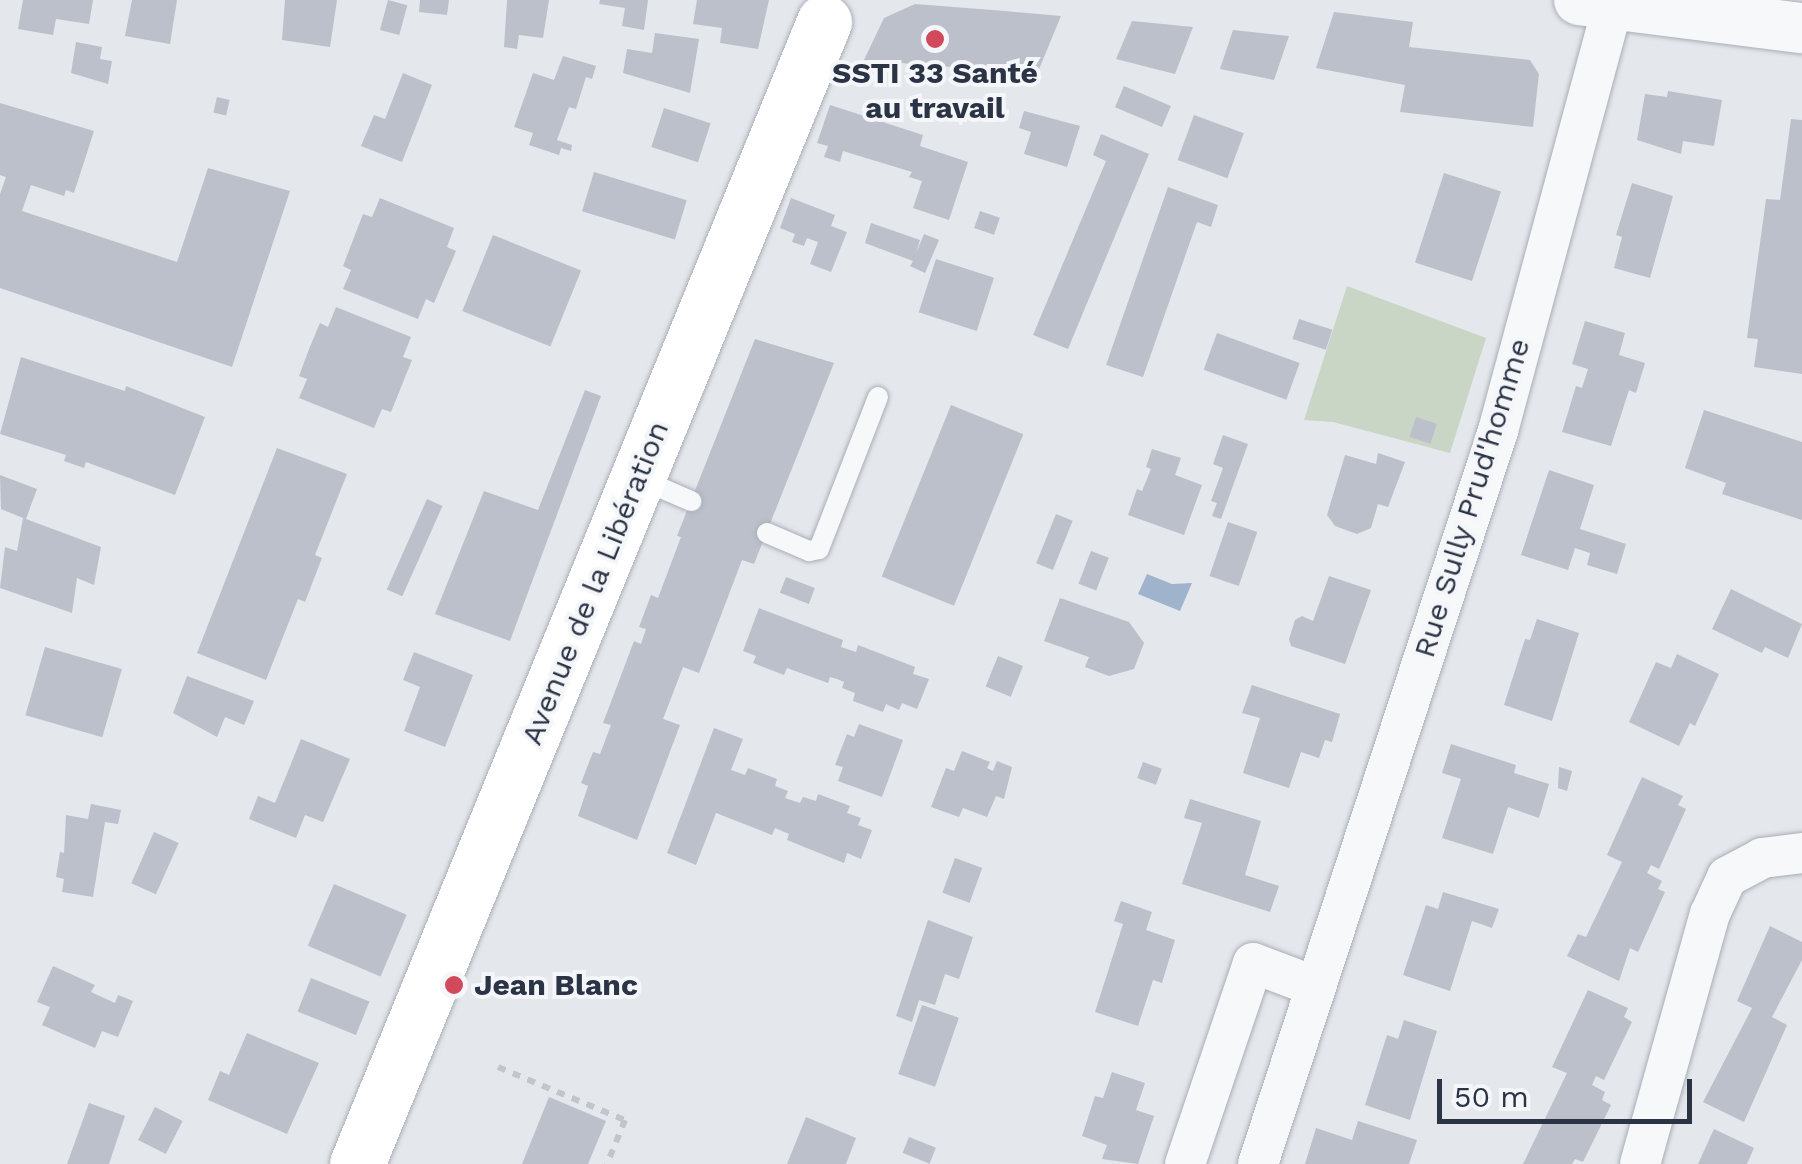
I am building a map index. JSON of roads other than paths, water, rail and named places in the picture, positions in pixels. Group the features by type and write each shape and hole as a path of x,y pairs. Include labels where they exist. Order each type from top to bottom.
{"main road":[{"name":"Avenue de la Libération","path":"357,1164 827,11"}],"street":[{"path":"1602,2 1796,18"},
{"name":"Rue Sully Prud'homme","path":"1258,1164 1498,431 1602,2"},
{"path":"1640,1164 1704,932 1727,877 1762,858 1802,853"},
{"path":"1186,1164 1254,963 1314,986"}],"lane":[{"path":"767,533 809,551 819,549 878,397"},
{"path":"638,478 691,501"}],"water":[{"path":"1147,574 1172,584 1192,583 1180,611 1138,594"}],"place":[{"name":"SSTI 33 Santé au travail","path":"935,39"},
{"name":"Jean Blanc","path":"454,985"}]}
